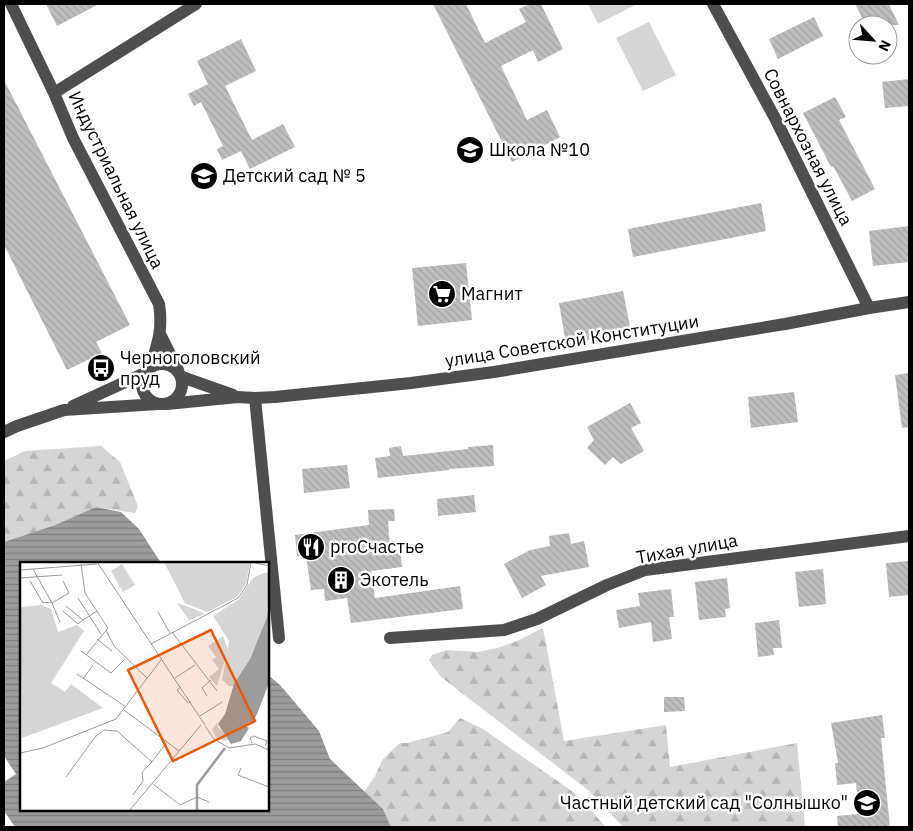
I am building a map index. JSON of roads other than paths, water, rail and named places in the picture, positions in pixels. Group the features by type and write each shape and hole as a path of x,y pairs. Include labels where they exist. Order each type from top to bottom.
{"street":[{"name":"Индустриальная улица","path":"11,4 54,93 73,138 159,304 162,320 160,334 181,375"},
{"path":"54,93 196,4"},
{"name":"Совнархозная улица","path":"713,4 776,120 869,308"},
{"name":"улица Советской Конституции","path":"238,397 255,398 411,383 494,372 909,302"},
{"path":"160,334 142,385 144,392 152,401 162,404 173,401 182,391 181,375"},
{"path":"4,432 64,410 163,363 175,368 181,375 238,397"},
{"path":"64,410 238,397"},
{"path":"255,398 279,638"},
{"name":"Тихая улица","path":"390,638 504,630 538,619 607,585 645,570 909,536"}],"place":[{"name":"Школа №10","path":"470,150"},
{"name":"Детский сад № 5","path":"204,176"},
{"name":"Магнит","path":"442,294"},
{"name":"Черноголовский пруд","path":"101,368"},
{"name":"proСчастье","path":"311,547"},
{"name":"Экотель","path":"341,580"},
{"name":"Частный детский сад \"Солнышко\"","path":"867,803"}]}
